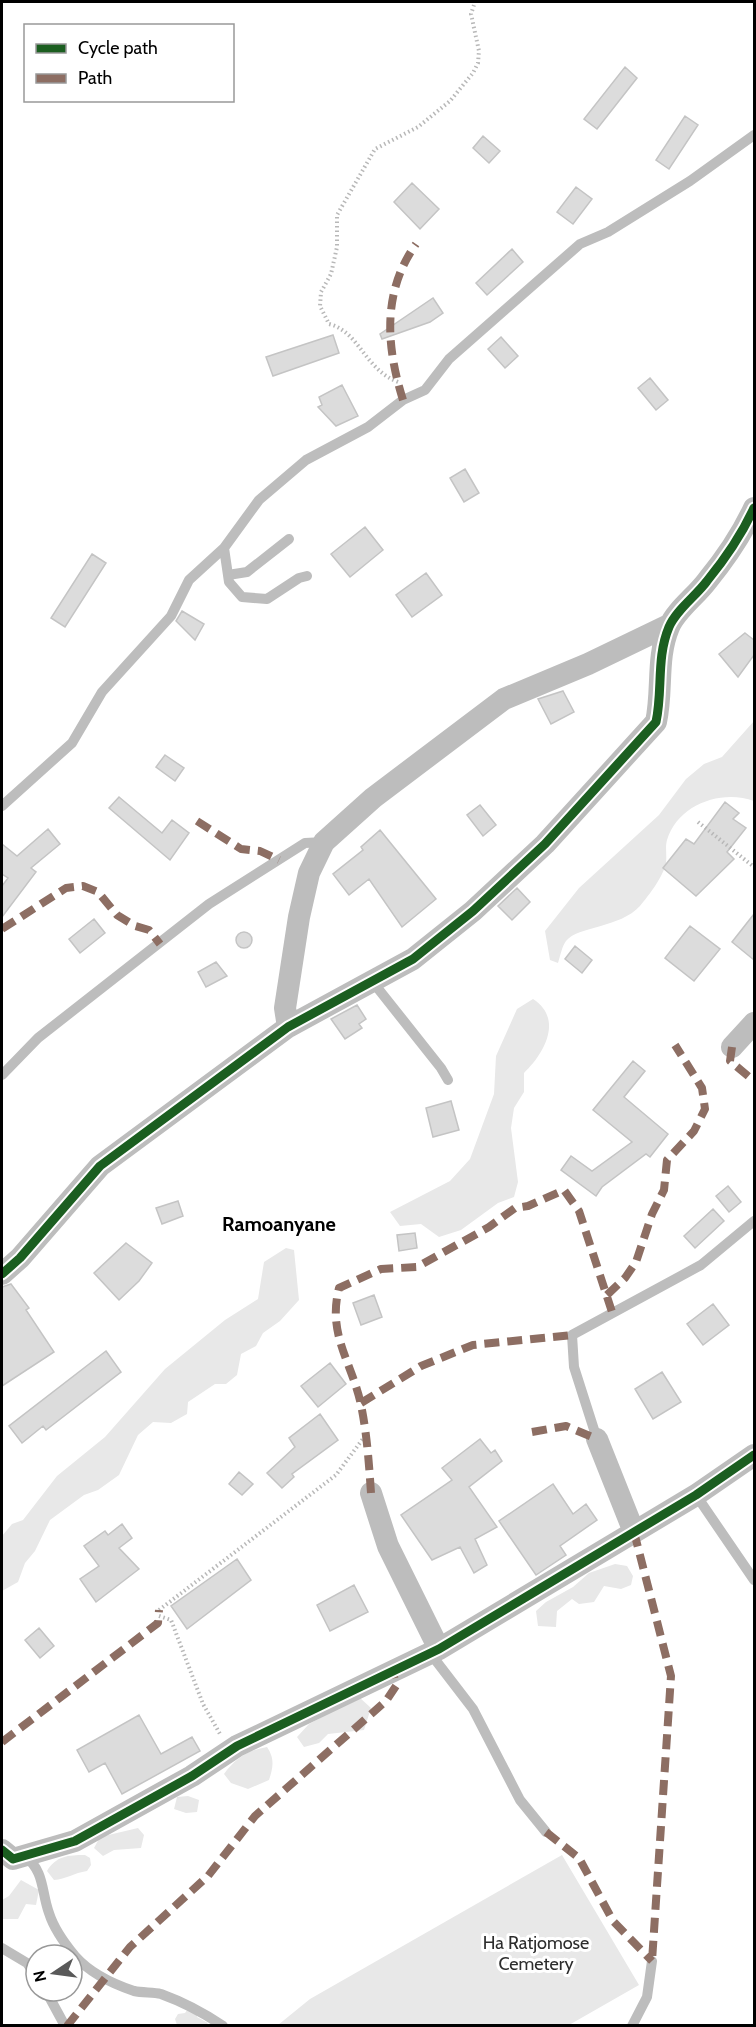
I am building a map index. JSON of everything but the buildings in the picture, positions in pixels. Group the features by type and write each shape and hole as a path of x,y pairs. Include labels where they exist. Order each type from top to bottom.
{"street":[{"path":"288,1027 285,1008 298,917 309,873 324,842 373,798 504,699 588,664 669,625 707,581 746,526 754,508"},
{"path":"2,1274 20,1258 100,1166 288,1027 413,959 473,910 544,844 656,722 660,701 660,659 669,625"},
{"path":"732,1047 754,1023"},
{"path":"597,1439 634,1532"},
{"path":"10,1859 75,1841 192,1776 230,1751 435,1651 696,1495 754,1455"},
{"path":"371,1493 388,1546 435,1651"}],"lane":[{"path":"2,806 72,743 102,692 171,616 189,580 224,548 259,500 306,460 368,427 403,400 425,390 449,359 580,244 608,232 690,181 754,135"},
{"path":"228,575 247,572 289,539"},
{"path":"224,548 229,582 242,597 267,599 299,578 307,576"},
{"path":"2,1075 38,1038 209,904 305,843 324,842"},
{"path":"372,981 448,1080"},
{"path":"597,1439 574,1367 572,1335 701,1265 754,1221"},
{"path":"696,1495 754,1580"},
{"path":"435,1651 473,1709 520,1800 546,1832"},
{"path":"10,1859 35,1864 42,1878 49,1912 58,1932 76,1957 96,1975 136,1991 170,1998 203,2012 223,2025"},
{"path":"2,1948 24,1961"},
{"path":"632,2025 647,1997 652,1961"},
{"path":"53,2003 65,2025"}],"path":[{"path":"398,382 385,377 372,366 342,327 329,324 320,306 321,292 331,274 338,247 337,215 375,149 418,127 450,101 473,73 478,63 479,51 471,14 476,2"},
{"path":"698,822 754,867"},
{"path":"159,1610 336,1475 365,1436"},
{"path":"159,1616 171,1620 203,1704 230,1751"}],"green space":[{"path":"754,721 754,801 728,797 703,802 691,809 673,827 666,843 666,860 662,874 640,906 622,919 572,936 566,941 558,963 550,960 545,931 579,888 659,815 686,779 704,764 722,757"},
{"path":"533,999 542,1007 549,1026 544,1047 524,1073 524,1092 514,1108 511,1128 518,1182 514,1197 498,1203 461,1230 439,1237 421,1224 400,1226 390,1212 450,1181 470,1159 494,1094 496,1056 517,1009"},
{"path":"286,1248 294,1250 299,1300 280,1321 263,1333 256,1346 241,1354 237,1375 226,1384 215,1384 188,1402 187,1414 171,1423 153,1422 138,1435 119,1475 98,1490 84,1495 50,1520 35,1551 25,1563 18,1582 2,1591 2,1536 12,1524 23,1520 57,1476 105,1437 165,1369 225,1320 258,1299 264,1262"},
{"path":"615,1564 627,1566 633,1576 631,1585 621,1589 604,1586 594,1602 579,1604 572,1599 557,1611 556,1627 538,1626 536,1611 546,1602 573,1587 589,1573"},
{"path":"359,1697 371,1708 364,1730 328,1734 319,1743 304,1747 297,1737 309,1724"},
{"path":"267,1747 272,1763 269,1780 248,1789 231,1783 224,1774 233,1764 248,1753"},
{"path":"188,1796 199,1800 197,1812 186,1813 174,1809 177,1797"},
{"path":"138,1828 144,1835 141,1848 114,1850 103,1856 94,1848 100,1837"},
{"path":"85,1855 90,1858 91,1865 87,1871 54,1880 47,1871 58,1859"},
{"name":"Ha Ratjomose Cemetery","path":"562,1855 639,1985 569,2025 278,2025 310,1999"},
{"path":"21,1880 39,1890 36,1905 26,1904 18,1919 2,1919 2,1900 9,1896"},
{"path":"190,2006 196,2008 197,2017 208,2023 206,2025 177,2025 175,2019 178,2014 185,2013"}],"marked path":[{"path":"403,400 393,360 390,320 397,281 416,244"},
{"path":"197,821 241,849 260,851 279,860"},
{"path":"2,929 66,888 83,886 98,892 117,915 135,926 149,930 160,944"},
{"path":"607,1295 625,1278 636,1262 652,1214 664,1190 667,1160 694,1131 705,1109 702,1088 675,1045"},
{"path":"732,1047 730,1061 754,1081"},
{"path":"371,1493 361,1405 338,1334 336,1305 339,1288 381,1269 417,1267 489,1227 515,1208 528,1206 564,1190 579,1211 613,1315"},
{"path":"361,1403 421,1366 473,1345 572,1335"},
{"path":"532,1432 566,1426 597,1439"},
{"path":"634,1532 671,1676 652,1961"},
{"path":"2,1742 158,1623 159,1610"},
{"path":"67,2026 130,1947 208,1876 255,1816 386,1701 396,1686 393,1671"},
{"path":"546,1832 579,1858 613,1921 652,1961"}],"cycle path":[{"path":"2,1274 20,1258 100,1166 288,1027 413,959 473,911 545,844 656,722 662,650 669,627 676,615 727,555 754,508"},
{"path":"2,1850 13,1859 75,1841 192,1776 237,1746 439,1649 696,1495 754,1455"}],"district":[{"name":"Ramoanyane","path":"279,1224"}]}
